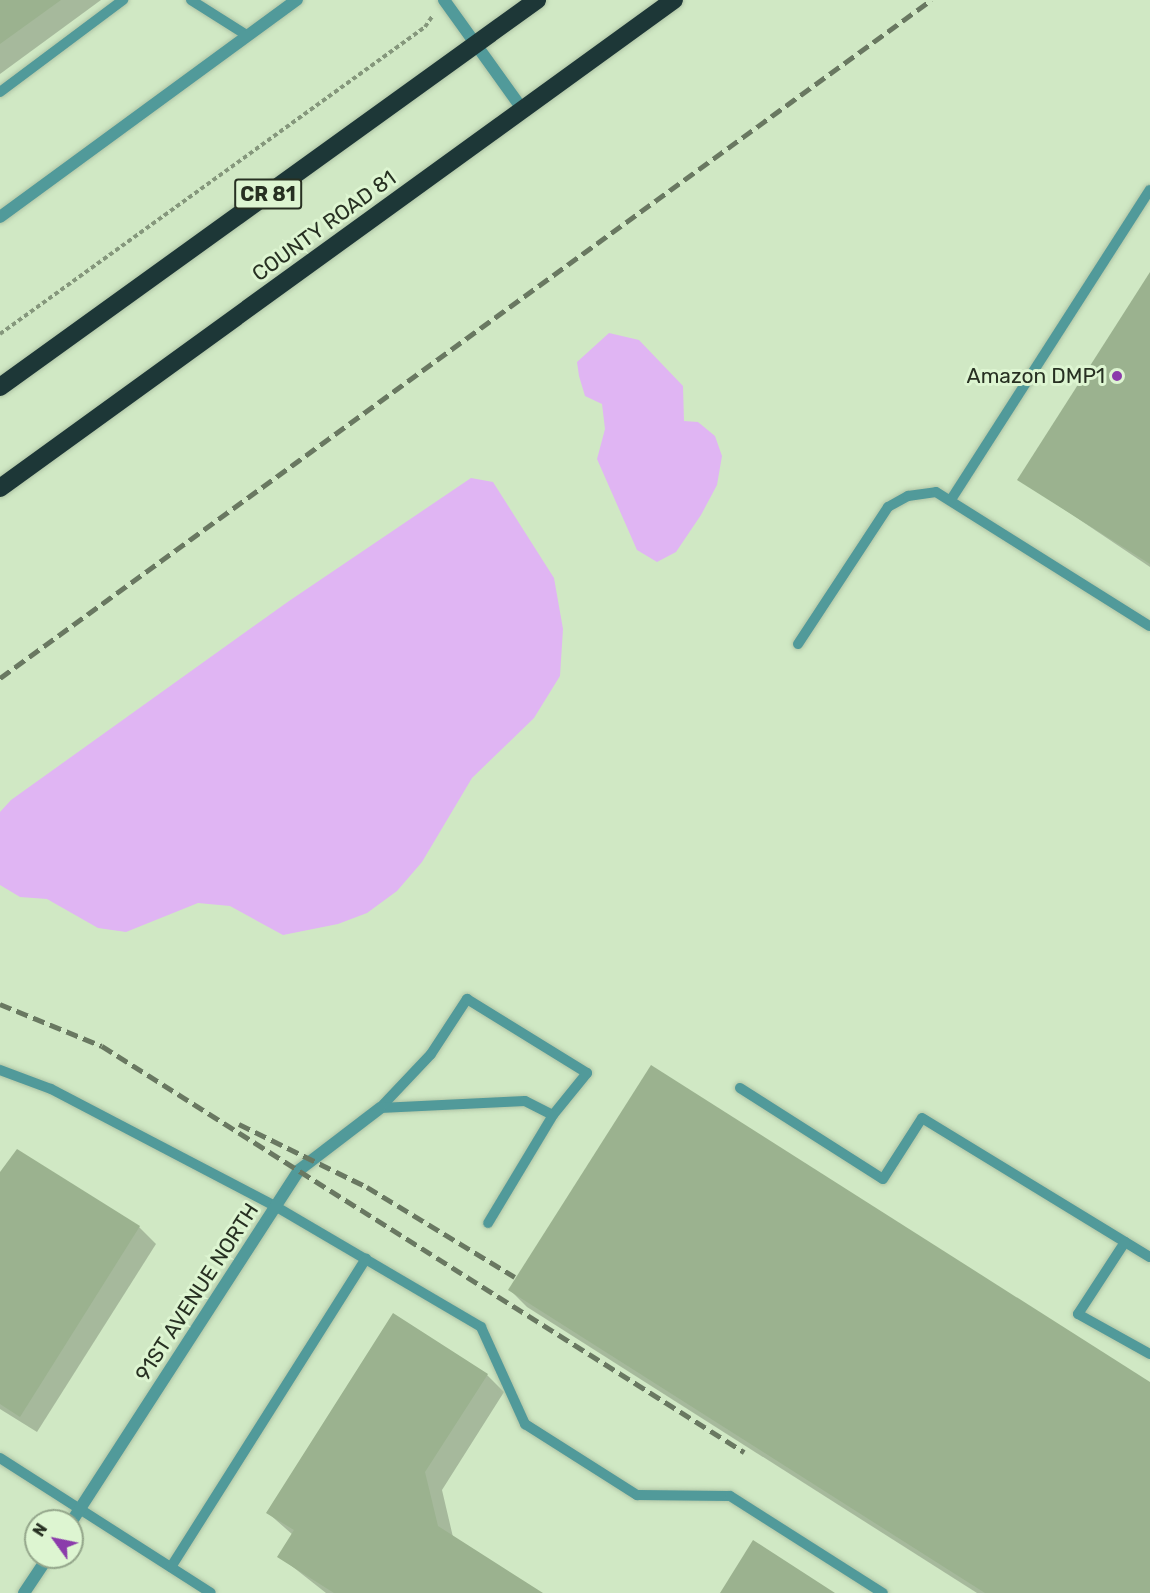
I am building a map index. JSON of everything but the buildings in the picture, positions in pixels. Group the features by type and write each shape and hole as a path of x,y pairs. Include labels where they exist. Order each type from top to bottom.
{"highway":[{"name":"CR 81","path":"0,387 537,0"},
{"name":"COUNTY ROAD 81","path":"0,488 674,0"}],"street":[{"path":"0,217 297,0"},
{"path":"444,0 523,110"},
{"name":"91ST AVENUE NORTH","path":"81,1508 275,1206 308,1159 380,1108"},
{"path":"24,1593 40,1569"}],"lane":[{"path":"0,92 123,0"},
{"path":"191,0 248,36"},
{"path":"952,498 1150,190"},
{"path":"798,644 888,507 908,496 936,492 952,498 1150,626"},
{"path":"380,1108 431,1054 467,999 587,1073 553,1115 488,1224"},
{"path":"0,1070 51,1089 275,1206 481,1327 525,1424 637,1495 730,1496 883,1593"},
{"path":"740,1088 883,1179 922,1118 1150,1257"},
{"path":"380,1108 525,1101 553,1115"},
{"path":"1125,1242 1078,1314 1150,1354"},
{"path":"171,1567 366,1259"},
{"path":"0,1458 211,1593"}],"path":[{"path":"0,334 425,27 444,0"}],"shaded area":[{"path":"609,333 639,340 683,386 684,421 698,422 715,436 722,456 717,485 701,515 676,552 657,562 637,550 597,459 605,429 602,404 585,396 579,376 577,362"},
{"path":"471,478 493,482 554,578 563,629 560,676 534,718 472,778 422,862 397,891 367,913 338,924 283,935 230,906 198,903 126,932 98,928 47,899 20,897 0,885 0,812 11,800 289,601"}],"railway":[{"path":"0,678 931,0"},
{"path":"0,1004 102,1046 744,1452"},
{"path":"239,1124 367,1187 515,1277"}],"place":[{"name":"Amazon DMP1","path":"1117,376"}]}
